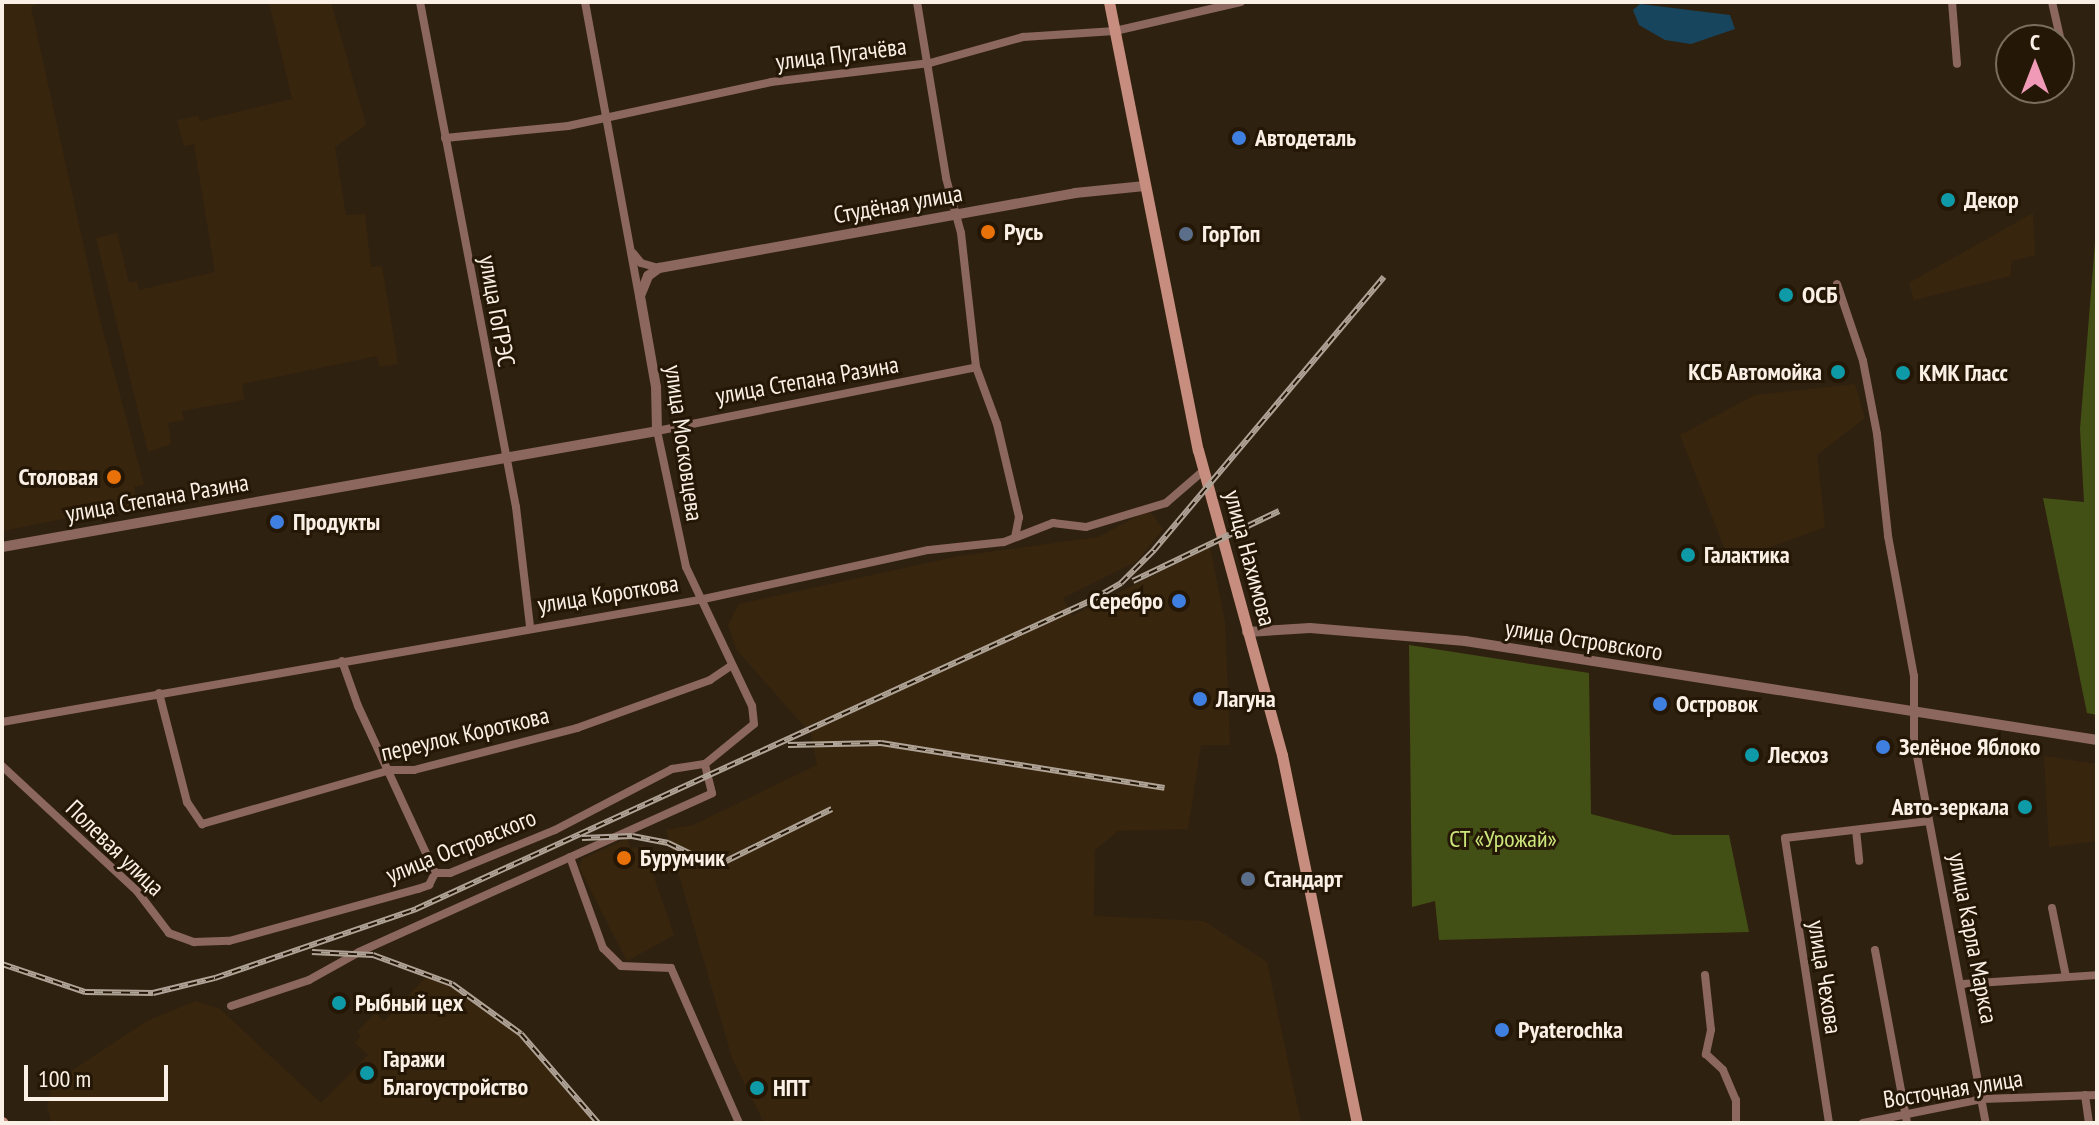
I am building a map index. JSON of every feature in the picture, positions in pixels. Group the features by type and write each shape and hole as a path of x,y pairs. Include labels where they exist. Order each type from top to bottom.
{"main road":[{"name":"улица Нахимова","path":"1109,2 1203,471 1288,784 1353,1121"}],"street":[{"name":"улица ГоГРЭС","path":"420,2 503,456 516,507 530,627"},
{"name":"улица Московцева","path":"585,2 656,387 657,431 680,547 699,600 752,706 754,724"},
{"path":"917,2 976,335 976,367 997,424 1019,517 1015,537"},
{"name":"улица Пугачёва","path":"445,138 471,132 568,126 604,115 771,82 930,63 1023,37 1115,31 1241,2"},
{"path":"1952,2 1957,64"},
{"path":"2052,2 2057,24"},
{"name":"Студёная улица","path":"659,268 955,214 1145,186"},
{"path":"631,249 641,263 659,268"},
{"path":"640,296 642,284 659,268"},
{"path":"1837,284 1863,361 1877,434 1888,536 1914,676 1912,714"},
{"name":"улица Степана Разина","path":"2,547 657,431 976,367"},
{"name":"улица Короткова","path":"2,722 530,627 699,600 1015,537 1053,523 1086,527 1166,503 1203,471"},
{"name":"улица Островского","path":"1247,632 1310,628 1465,641 1912,714 2097,740"},
{"path":"342,661 358,706 435,873"},
{"name":"переулок Короткова","path":"159,693 187,802 202,824 390,770 439,765 577,728 710,680 731,666"},
{"name":"улица Карла Маркса","path":"1912,714 1986,1123"},
{"name":"улица Островского","path":"207,943 429,885 435,873 450,873 555,830 672,769 705,764 754,724"},
{"path":"231,1006 309,980 712,793 705,764"},
{"name":"Полевая улица","path":"2,766 137,891 169,933 207,943"},
{"path":"1859,861 1856,830 1929,821"},
{"name":"улица Чехова","path":"1829,1123 1788,886 1785,838 1856,830"},
{"path":"570,857 603,948 621,966 671,968 739,1123"},
{"path":"2052,908 2066,977"},
{"path":"1875,950 1906,1119"},
{"path":"1705,975 1711,1030 1706,1054 1723,1070 1736,1100 1736,1123"},
{"path":"1963,984 2097,975"},
{"path":"2085,1095 2089,1123"},
{"name":"Восточная улица","path":"1863,1123 1906,1119 1982,1099 2097,1095"}],"shaded area":[{"path":"2,2 42,2 31,7 100,320 144,485 134,487 137,504 2,531"},
{"path":"269,2 331,2 366,125 335,147 346,215 365,214 371,267 382,266 398,364 380,367 377,356 242,384 244,400 182,411 184,420 168,423 171,444 148,452 96,238 117,233 129,283 137,281 139,290 215,272 194,144 184,146 177,120 198,116 200,121 292,99"},
{"path":"2033,213 2035,255 2012,261 2010,276 1914,300 1909,283"},
{"path":"1855,384 1865,418 1817,455 1825,527 1730,562 1680,435 1755,395"},
{"path":"1149,510 1163,529 1137,561 1063,598 1072,616 1210,547 1225,622 1230,745 1201,745 1188,829 1118,831 1095,850 1094,916 1204,921 1267,962 1301,1123 764,1123 732,1058 666,830 693,825 817,765 811,734 737,650 728,625 739,604 959,556 1098,537"},
{"path":"2044,756 2097,764 2097,841 2049,847"},
{"path":"627,839 631,849 643,845 674,935 627,961 579,867 583,858"},
{"path":"429,974 452,984 521,1034 598,1123 52,1123 47,1107 53,1083 147,1021 196,1001 220,1009 321,1103 368,1055 355,1043 361,1036 357,1032 375,1013 384,1021"}],"green space":[{"path":"2097,218 2097,715 2087,713 2043,498 2084,502 2080,429"},
{"name":"СТ «Урожай»","path":"1409,645 1589,673 1591,814 1673,835 1729,835 1749,932 1439,940 1435,901 1412,907"}],"water":[{"path":"1640,4 1730,15 1735,29 1691,44 1665,40 1639,25 1633,10"}],"railway":[{"path":"2,964 85,992 153,993 215,978 416,909 1090,601 1121,583 1154,550 1384,277"},
{"path":"1133,581 1279,511"},
{"path":"788,745 881,743 1164,788"},
{"path":"582,838 632,836 668,843 716,866 832,809"},
{"path":"312,952 373,955 452,984 521,1034 598,1123"}],"place":[{"name":"Автодеталь","path":"1239,138"},
{"name":"Декор","path":"1948,200"},
{"name":"Русь","path":"988,232"},
{"name":"ГорТоп","path":"1186,234"},
{"name":"ОСБ","path":"1786,295"},
{"name":"КСБ Автомойка","path":"1838,372"},
{"name":"КМК Гласс","path":"1903,373"},
{"name":"Столовая","path":"114,477"},
{"name":"Продукты","path":"277,522"},
{"name":"Галактика","path":"1688,555"},
{"name":"Серебро","path":"1179,601"},
{"name":"Лагуна","path":"1200,699"},
{"name":"Островок","path":"1660,704"},
{"name":"Зелёное Яблоко","path":"1883,747"},
{"name":"Лесхоз","path":"1752,755"},
{"name":"Авто-зеркала","path":"2025,807"},
{"name":"Бурумчик","path":"624,858"},
{"name":"Стандарт","path":"1248,879"},
{"name":"Рыбный цех","path":"339,1003"},
{"name":"Pyaterochka","path":"1502,1030"},
{"name":"Гаражи Благоустройство","path":"367,1073"},
{"name":"НПТ","path":"757,1088"}]}
